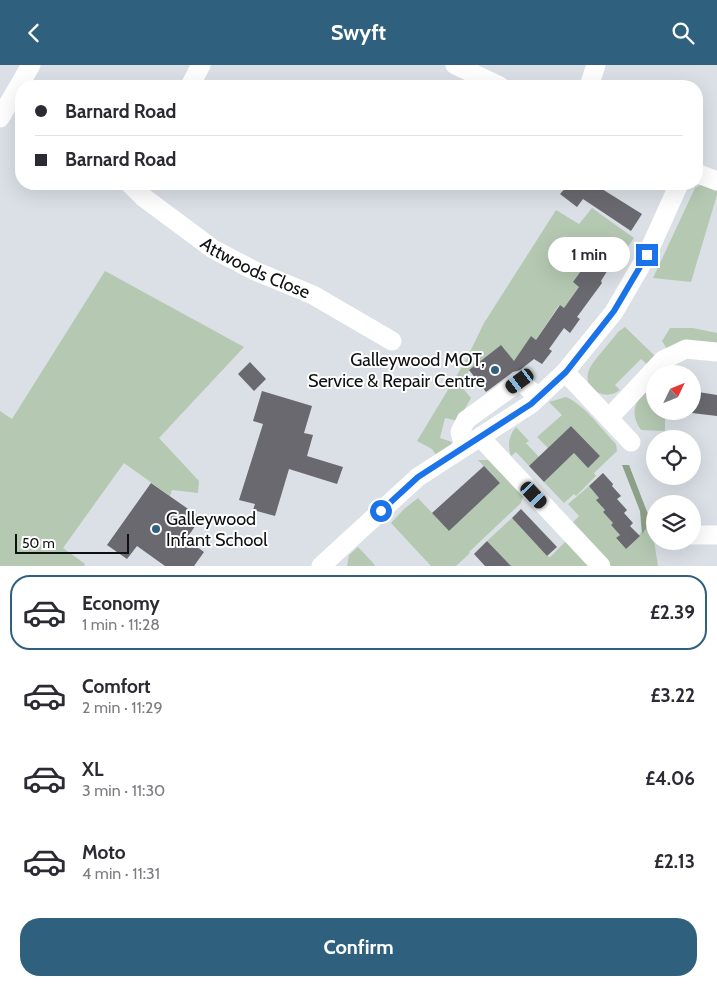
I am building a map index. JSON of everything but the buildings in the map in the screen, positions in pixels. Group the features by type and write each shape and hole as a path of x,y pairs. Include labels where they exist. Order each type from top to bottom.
{"street":[{"path":"24,80 31,65"},
{"path":"193,80 201,65"},
{"path":"455,65 487,80"},
{"path":"591,80 596,65"},
{"path":"0,118 15,99"},
{"path":"703,176 717,181"},
{"name":"Attwoods Close","path":"137,190 158,209 220,253 255,271 321,299 392,341"},
{"path":"601,566 460,432 466,420 520,381 538,397 566,372 614,311 647,255 676,190"},
{"path":"609,419 663,360 686,349 717,352"},
{"path":"566,372 631,442"},
{"path":"321,566 418,477 472,442"},
{"path":"701,535 717,535"}],"green space":[{"path":"703,184 717,186 717,195 691,282 653,278 694,190 703,190"},
{"path":"592,208 634,238 617,263 599,250 585,270 583,268 573,282 579,287 564,308 559,305 536,340 531,336 522,350 529,355 521,370 501,345 469,370 462,387 471,398 458,421 445,418 440,438 452,442 450,449 438,458 432,449 417,441 466,360 484,323 556,210 579,224"},
{"path":"105,271 244,347 159,438 199,481 198,493 172,490 170,496 124,463 63,548 85,564 84,566 0,566 0,411 12,419"},
{"path":"625,327 657,358 650,365 641,359 615,385 620,390 608,395 602,394 592,388 588,383 587,377 595,361 618,332"},
{"path":"670,328 693,328 717,333 717,345 667,349 662,341"},
{"path":"646,390 646,420 665,420 665,430 641,430 635,415 635,409"},
{"path":"566,397 593,418 616,444 617,451 594,473 596,476 576,496 574,494 564,503 544,482 574,453 588,467 600,456 571,426 548,448 537,437 562,415 549,402"},
{"path":"516,427 529,441 526,443 539,457 529,466 516,452 511,456 509,440"},
{"path":"478,460 488,460 523,496 521,503 456,566 431,566 391,523 418,498 449,531 500,483"},
{"path":"622,465 629,465 646,509 646,529 642,534 640,511"},
{"path":"589,486 599,498 597,500 605,510 603,512 613,523 611,525 620,535 616,539 626,549 646,527 646,550 655,550 658,566 607,566 569,526 579,516 568,504"},
{"path":"512,518 547,556 550,557 566,541 591,566 511,566 487,541"},
{"path":"358,547 374,566 347,566 349,555"}],"place":[{"name":"Galleywood MOT, Service & Repair Centre","path":"495,370"},
{"name":"Galleywood Infant School","path":"156,529"}],"route":[{"path":"381,511 418,477 531,404 566,372 614,311 647,255"}]}
